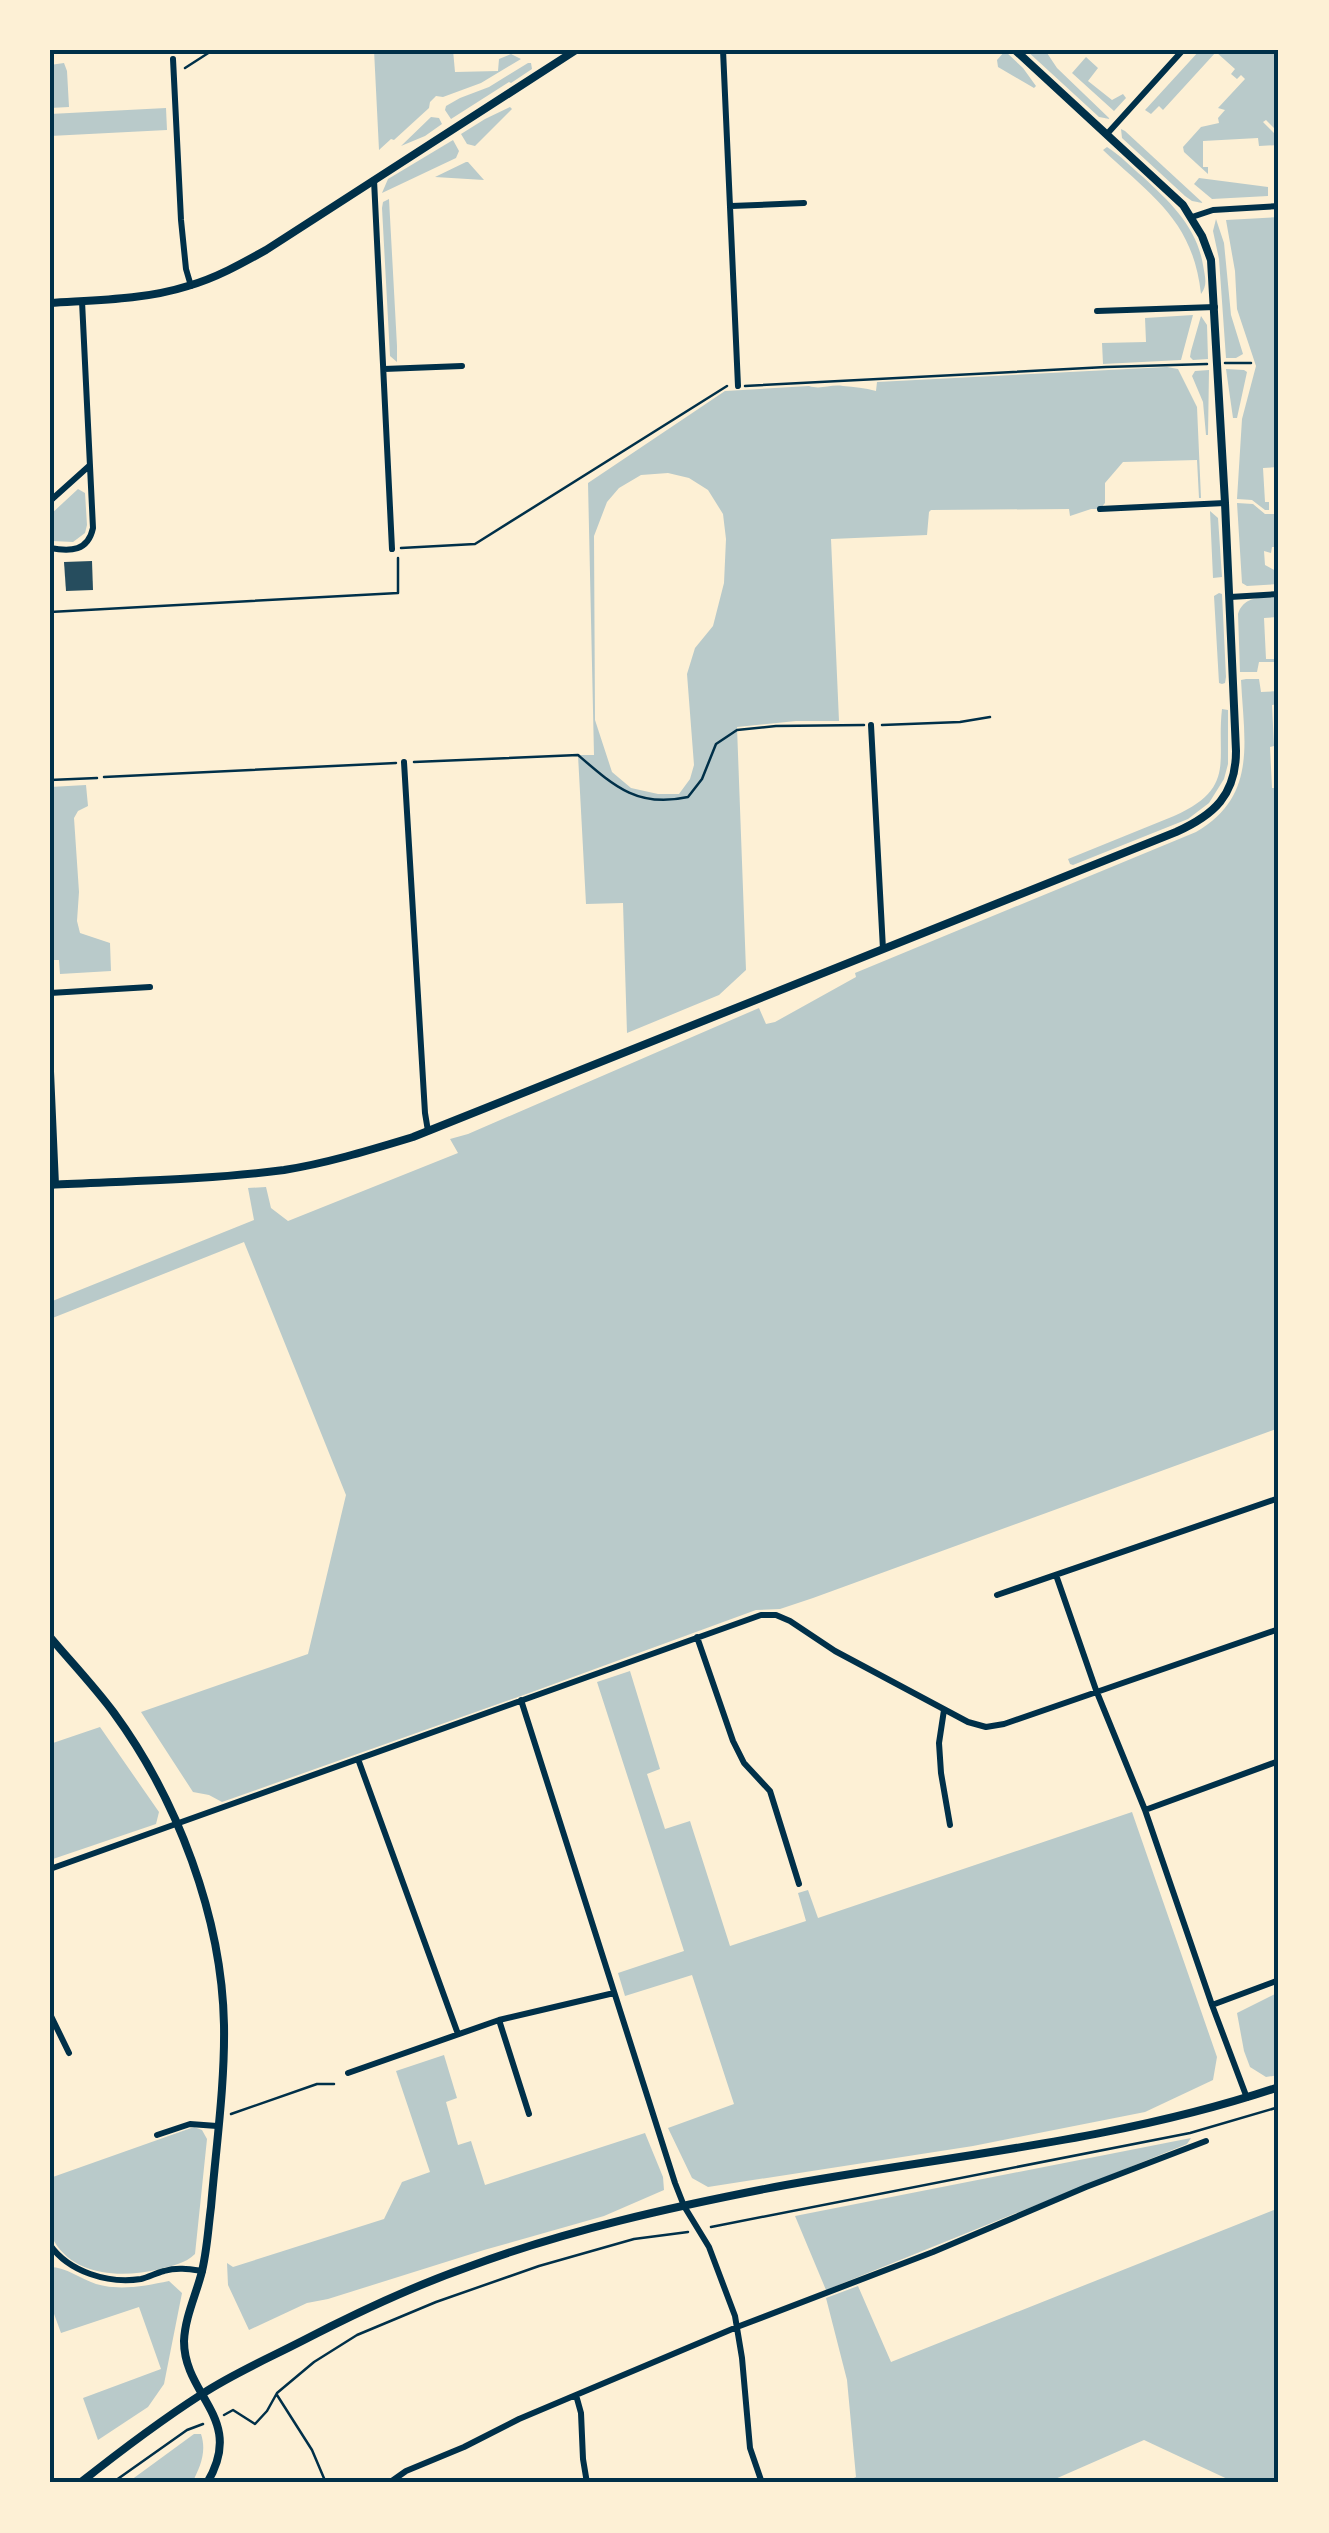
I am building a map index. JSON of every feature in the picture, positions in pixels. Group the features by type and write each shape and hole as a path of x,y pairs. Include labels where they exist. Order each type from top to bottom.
{"street":[{"path":"50,303 152,295 218,275 266,250 576,50"},
{"path":"723,50 738,386"},
{"path":"50,1049 53,1185 215,1177 334,1160 428,1132 1204,818 1227,792 1235,770 1236,751 1211,260 1192,217 1172,193 1015,50"},
{"path":"1107,134 1183,50"},
{"path":"173,58 181,220 191,286"},
{"path":"374,180 392,549"},
{"path":"730,206 804,202"},
{"path":"1192,217 1212,210 1279,206"},
{"path":"50,548 81,548 93,528 82,301"},
{"path":"1097,311 1215,307"},
{"path":"384,369 462,366"},
{"path":"50,501 90,466"},
{"path":"1100,509 1225,503"},
{"path":"1230,597 1279,594"},
{"path":"871,725 883,949"},
{"path":"404,762 428,1132"},
{"path":"50,992 150,987"},
{"path":"997,1595 1279,1498"},
{"path":"1056,1575 1247,2098"},
{"path":"50,1869 762,1615 790,1621 835,1651 944,1710 986,1727 1279,1629"},
{"path":"50,1637 113,1712 149,1766 176,1824 204,1906 221,1989 224,2025 218,2126 202,2271 184,2342 190,2365 216,2418 220,2442 220,2454 207,2483"},
{"path":"697,1637 733,1741 744,1763 770,1791 799,1884"},
{"path":"521,1700 684,2206 709,2247 732,2305 750,2448 762,2483"},
{"path":"944,1710 941,1773 950,1825"},
{"path":"358,1759 458,2034"},
{"path":"1145,1810 1279,1762"},
{"path":"1212,2005 1279,1980"},
{"path":"348,2073 499,2020 614,1994"},
{"path":"50,2014 68,2053"},
{"path":"499,2020 528,2114"},
{"path":"80,2483 203,2393 349,2316 470,2266 536,2244 684,2206 778,2187 1036,2146 1158,2121 1279,2088"},
{"path":"156,2135 190,2124 218,2126"},
{"path":"389,2483 406,2470 576,2395 1206,2141"},
{"path":"50,2245 71,2266 111,2279 141,2278 186,2268 202,2271"},
{"path":"576,2395 582,2413 587,2483"}],"lane":[{"path":"50,780 97,778"}],"path":[{"path":"182,70 213,50"},
{"path":"50,612 398,594 398,548 476,544 726,386 1251,362"},
{"path":"97,778 578,756 624,792 658,802 673,801 688,798 702,779 716,744 737,730 960,722 990,717"},
{"path":"230,2114 317,2084 334,2084"},
{"path":"112,2483 187,2430 234,2410 254,2424 276,2394 314,2362 357,2335 538,2266 634,2240 1190,2133 1279,2107"},
{"path":"276,2394 312,2450 326,2483"}],"shaded area":[{"path":"374,50 453,50 455,72 498,71 499,59 511,54 521,59 481,83 436,96 429,108 379,150"},
{"path":"1026,50 1045,50 1057,68 1110,119 1099,117"},
{"path":"1200,50 1233,50 1238,54 1241,50 1279,50 1275,120 1279,121 1279,129 1266,120 1263,122 1279,135 1279,145 1259,146 1258,138 1203,141 1203,167 1208,167 1208,174 1183,147 1201,127 1219,123 1218,118 1225,110 1218,108 1245,79 1231,74 1235,69 1216,52 1163,110 1159,106 1151,114 1145,110"},
{"path":"1005,51 1023,68 1034,88 998,67 997,60"},
{"path":"1086,57 1098,68 1088,81 1112,100 1123,94 1126,98 1114,111 1072,73"},
{"path":"64,63 69,107 50,108 50,65"},
{"path":"528,63 532,69 451,119 445,110 460,98 489,87"},
{"path":"510,107 475,146 467,144 461,134"},
{"path":"166,108 167,130 50,136 50,114"},
{"path":"431,117 439,118 442,124 401,146"},
{"path":"1121,129 1203,203 1185,196 1122,138"},
{"path":"453,140 459,151 456,158 382,193 388,179"},
{"path":"1107,147 1181,216 1200,251 1205,284 1201,294 1197,269 1180,229 1154,197 1103,150"},
{"path":"466,162 484,180 435,177"},
{"path":"1199,178 1268,187 1268,196 1212,199 1194,184"},
{"path":"389,199 397,362 390,356 382,208"},
{"path":"1279,217 1279,467 1263,468 1265,502 1269,502 1269,510 1265,510 1252,500 1237,499 1242,419 1256,366 1237,309 1226,220"},
{"path":"1216,219 1224,243 1231,315 1243,354 1236,358 1226,358 1219,259 1213,231"},
{"path":"1193,315 1181,360 1103,364 1102,343 1146,342 1145,318"},
{"path":"1201,316 1207,325 1208,359 1193,360 1191,351"},
{"path":"1178,369 1197,407 1201,498 1197,460 1123,462 1105,483 1105,503 1100,509 1070,516 1069,509 931,510 927,535 831,539 839,721 737,727 746,970 719,995 627,1033 623,903 586,904 578,755 594,755 588,483 725,391 838,386 876,391 877,382","holes":["668,473 689,478 708,490 723,514 724,583 713,626 695,648 687,674 694,765 690,779 679,794 658,794 631,788 612,772 595,720 594,536 607,502 619,488 641,475"]},
{"path":"1226,369 1247,372 1237,418 1233,418"},
{"path":"1209,370 1206,435 1203,402 1192,376 1195,371"},
{"path":"78,489 85,493 85,533 73,542 52,541 50,515"},
{"path":"1237,503 1253,504 1265,514 1279,514 1276,547 1272,547 1271,553 1264,551 1265,565 1278,572 1279,584 1242,583"},
{"path":"1210,511 1218,518 1222,577 1213,578"},
{"path":"1219,593 1226,677 1222,684 1214,596"},
{"path":"1279,597 1279,617 1264,618 1266,659 1279,662 1259,662 1257,672 1240,672 1241,608 1254,599"},
{"path":"1259,679 1261,692 1279,691 1279,704 1272,705 1274,746 1270,747 1272,788 1279,788 1279,1428 813,1598 780,1609 756,1610 222,1802 193,1792 141,1712 308,1654 346,1495 244,1242 50,1319 50,1302 254,1220 248,1188 266,1187 271,1208 288,1221 458,1153 450,1139 759,1008 766,1024 775,1022 856,977 855,973 1196,832 1230,802 1238,784 1244,745 1241,680"},
{"path":"1222,709 1228,710 1228,764 1209,803 1188,819 1070,864 1068,859 1174,816 1207,795 1219,771"},
{"path":"86,785 88,806 74,818 77,921 80,933 110,943 111,971 60,974 59,960 52,960 50,787"},
{"path":"630,1671 660,1769 647,1774 665,1829 690,1821 730,1946 806,1921 798,1893 808,1890 818,1918 1132,1812 1217,2057 1213,2080 1145,2112 973,2146 708,2187 692,2178 668,2128 734,2104 692,1975 625,1996 618,1973 684,1951 597,1682"},
{"path":"100,1727 159,1812 156,1824 50,1860 50,1744"},
{"path":"1279,1992 1279,2075 1266,2077 1250,2067 1237,2013"},
{"path":"444,2055 457,2098 446,2102 458,2145 471,2141 485,2185 645,2133 663,2177 664,2190 604,2216 307,2303 249,2330 228,2285 227,2263 233,2267 384,2219 402,2182 430,2172 396,2071"},
{"path":"194,2127 202,2130 207,2139 195,2254 160,2269 116,2274 87,2268 63,2253 50,2227 50,2178"},
{"path":"1191,2138 1187,2144 826,2290 795,2216"},
{"path":"1279,2208 1279,2483 1236,2483 1144,2440 1046,2483 843,2483 856,2477 847,2380 826,2298 858,2286 891,2362"},
{"path":"50,2267 114,2287 169,2281 182,2293 164,2384 148,2407 98,2440 83,2398 161,2369 139,2307 61,2333 50,2303"},
{"path":"194,2434 201,2434 203,2453 192,2483 127,2483"}],"building":[{"path":"92,561 93,590 66,591 64,562"}]}
